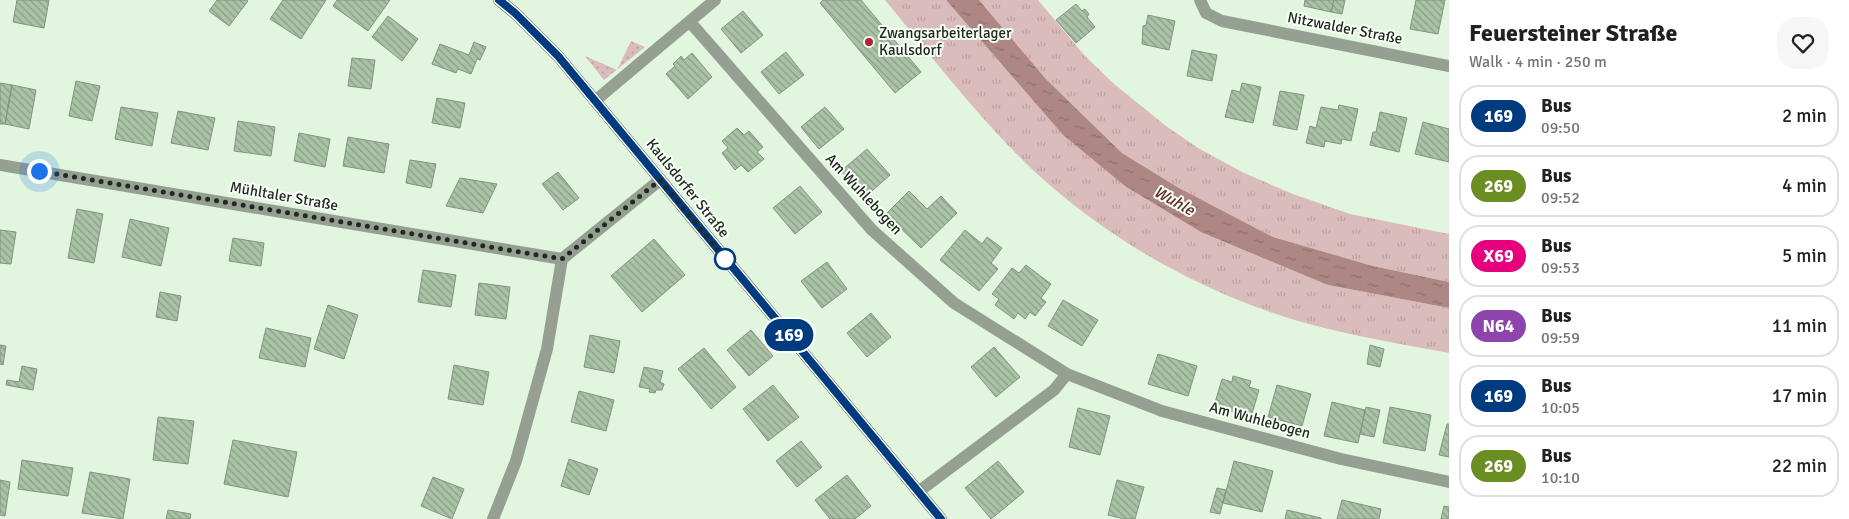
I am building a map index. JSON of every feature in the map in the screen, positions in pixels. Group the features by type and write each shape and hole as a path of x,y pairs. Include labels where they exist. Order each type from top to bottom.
{"main road":[{"name":"Kaulsdorfer Straße","path":"499,0 515,13 558,56 596,100 941,519"}],"street":[{"path":"596,100 714,0"},
{"name":"Nitzwalder Straße","path":"1200,0 1206,13 1222,21 1449,66"},
{"name":"Am Wuhlebogen","path":"690,22 872,230 954,303 1067,374 1162,411 1341,459 1449,482"},
{"name":"Mühltaler Straße","path":"0,165 562,259"},
{"path":"493,519 516,461 547,349 562,259 660,180"},
{"path":"918,492 1054,390 1067,374"}],"green space":[{"path":"885,0 946,0 1062,134 1328,285 1449,308 1449,353 1340,332 1276,314 1210,288 1117,236 1061,194 1014,151 957,88"},
{"path":"979,0 1038,0 1085,56 1114,84 1166,126 1198,148 1244,173 1293,194 1350,214 1449,234 1449,282 1373,266 1273,237 1179,188 1122,153 1045,78"},
{"path":"631,41 645,47 617,69"},
{"path":"585,56 617,70 604,80"}],"water":[{"name":"Wuhle","path":"946,0 979,0 1045,78 1122,153 1179,188 1273,237 1373,266 1449,282 1449,308 1328,285 1201,232 1125,186 1062,134"}],"building":[{"path":"17,0 49,0 44,28 13,22"},
{"path":"217,0 248,1 229,26 209,11"},
{"path":"283,0 326,0 301,39 270,19"},
{"path":"337,0 390,0 368,31 333,6"},
{"path":"823,0 861,0 921,72 895,93 820,3"},
{"path":"1305,0 1334,0 1331,12 1304,6"},
{"path":"1334,0 1345,0 1342,14 1331,12"},
{"path":"1416,0 1445,0 1438,34 1410,29"},
{"path":"1076,4 1082,11 1085,9 1089,14 1087,17 1095,27 1076,43 1056,20"},
{"path":"743,11 763,35 741,53 721,29"},
{"path":"1148,15 1175,21 1169,50 1142,44 1143,26 1146,25"},
{"path":"388,16 418,39 402,61 372,37"},
{"path":"474,42 486,47 480,60 477,59 471,74 458,69 456,73 432,64 440,44 469,55"},
{"path":"1192,50 1217,55 1212,81 1187,76"},
{"path":"786,52 804,75 779,94 761,72"},
{"path":"692,53 712,77 688,99 666,74 675,66 673,64 681,56 684,60"},
{"path":"352,58 375,60 371,89 348,86"},
{"path":"76,81 100,86 92,121 69,116"},
{"path":"0,83 12,85 5,124 0,124"},
{"path":"1242,83 1261,87 1253,123 1225,117 1232,90 1240,92"},
{"path":"12,85 36,90 29,129 5,124"},
{"path":"1280,91 1304,95 1297,130 1273,125"},
{"path":"437,98 465,103 460,128 432,123"},
{"path":"1339,105 1358,109 1351,141 1342,139 1341,144 1325,141 1324,147 1306,143 1310,126 1316,128 1321,107 1338,110"},
{"path":"121,107 158,113 152,146 115,139"},
{"path":"825,107 844,129 819,149 801,127"},
{"path":"178,111 215,118 208,150 171,143"},
{"path":"1380,112 1407,118 1399,152 1370,145 1373,132 1376,132"},
{"path":"238,121 275,127 271,156 234,151"},
{"path":"1423,122 1449,129 1449,162 1415,154"},
{"path":"737,128 744,135 749,131 763,147 757,152 764,159 748,172 741,165 735,170 722,153 728,148 722,141"},
{"path":"299,133 330,139 325,167 294,161"},
{"path":"348,137 389,144 384,173 343,166"},
{"path":"867,149 890,175 864,198 841,171"},
{"path":"410,160 436,164 431,188 406,183"},
{"path":"558,172 579,198 563,210 542,184"},
{"path":"460,178 497,184 483,213 446,206"},
{"path":"800,186 822,212 795,234 773,208"},
{"path":"909,191 927,209 941,196 957,213 921,248 886,214"},
{"path":"77,209 103,214 94,263 68,258"},
{"path":"130,219 169,228 161,266 122,257"},
{"path":"0,230 16,232 11,264 0,263"},
{"path":"965,230 982,244 987,237 1002,248 991,263 998,269 979,291 940,260"},
{"path":"233,238 264,243 261,266 229,261"},
{"path":"654,239 685,275 642,312 611,276"},
{"path":"827,262 847,289 822,308 801,281"},
{"path":"1026,265 1051,284 1041,298 1046,302 1035,316 1030,312 1025,319 1018,313 1014,319 995,305 999,299 992,294 1012,268 1019,273"},
{"path":"423,270 456,275 451,307 418,302"},
{"path":"479,283 510,287 506,319 475,315"},
{"path":"160,292 181,296 177,321 156,317"},
{"path":"1063,300 1098,320 1082,346 1048,326"},
{"path":"328,305 358,315 344,359 314,349"},
{"path":"871,313 891,337 867,357 847,333"},
{"path":"266,328 311,338 305,367 259,358"},
{"path":"751,330 773,356 749,376 727,350"},
{"path":"590,335 620,341 614,373 584,367"},
{"path":"0,345 6,346 3,365 0,364"},
{"path":"1370,345 1384,349 1380,367 1367,364"},
{"path":"994,347 1020,377 996,397 971,367"},
{"path":"704,348 736,387 711,409 678,369"},
{"path":"1158,354 1197,366 1188,396 1148,384"},
{"path":"454,365 489,372 483,405 448,399"},
{"path":"22,366 37,369 33,390 6,385 7,380 19,382"},
{"path":"644,367 663,371 660,382 664,384 662,390 656,390 655,393 649,392 650,389 639,387"},
{"path":"1233,376 1251,381 1249,387 1259,390 1251,417 1214,406 1222,379 1232,382"},
{"path":"773,385 799,417 768,441 743,409"},
{"path":"1277,385 1311,394 1302,426 1268,417"},
{"path":"579,391 614,400 606,431 571,422"},
{"path":"1332,402 1365,410 1358,443 1324,436"},
{"path":"1366,407 1380,410 1374,437 1360,434"},
{"path":"1390,407 1431,415 1425,451 1383,443"},
{"path":"1078,408 1110,416 1100,455 1069,447"},
{"path":"158,417 194,421 188,464 153,460"},
{"path":"1447,424 1449,424 1449,457 1439,455"},
{"path":"233,440 297,452 288,497 224,484"},
{"path":"801,441 822,467 797,487 776,461"},
{"path":"569,459 598,469 589,495 561,486"},
{"path":"22,460 73,468 68,496 18,489"},
{"path":"998,461 1024,492 991,519 965,488"},
{"path":"1234,461 1273,471 1262,512 1223,503"},
{"path":"90,472 130,479 123,519 82,513"},
{"path":"847,475 871,506 855,519 830,519 815,500"},
{"path":"433,477 464,489 452,519 421,506"},
{"path":"0,480 10,482 5,516 0,515"},
{"path":"1117,480 1144,487 1135,519 1124,519 1108,515"},
{"path":"1217,488 1226,490 1220,514 1210,512"},
{"path":"1342,500 1381,509 1379,519 1337,519"},
{"path":"1444,506 1449,507 1449,519 1441,519"},
{"path":"168,510 191,514 190,519 166,519"},
{"path":"1287,510 1321,518 1321,519 1285,519"}],"bus line":[{"name":"169","path":"499,0 515,13 558,56 596,100 941,519"}],"place":[{"name":"Zwangsarbeiterlager Kaulsdorf","path":"869,42"}],"route":[{"path":"39,171 562,259 660,180 725,259"}]}
